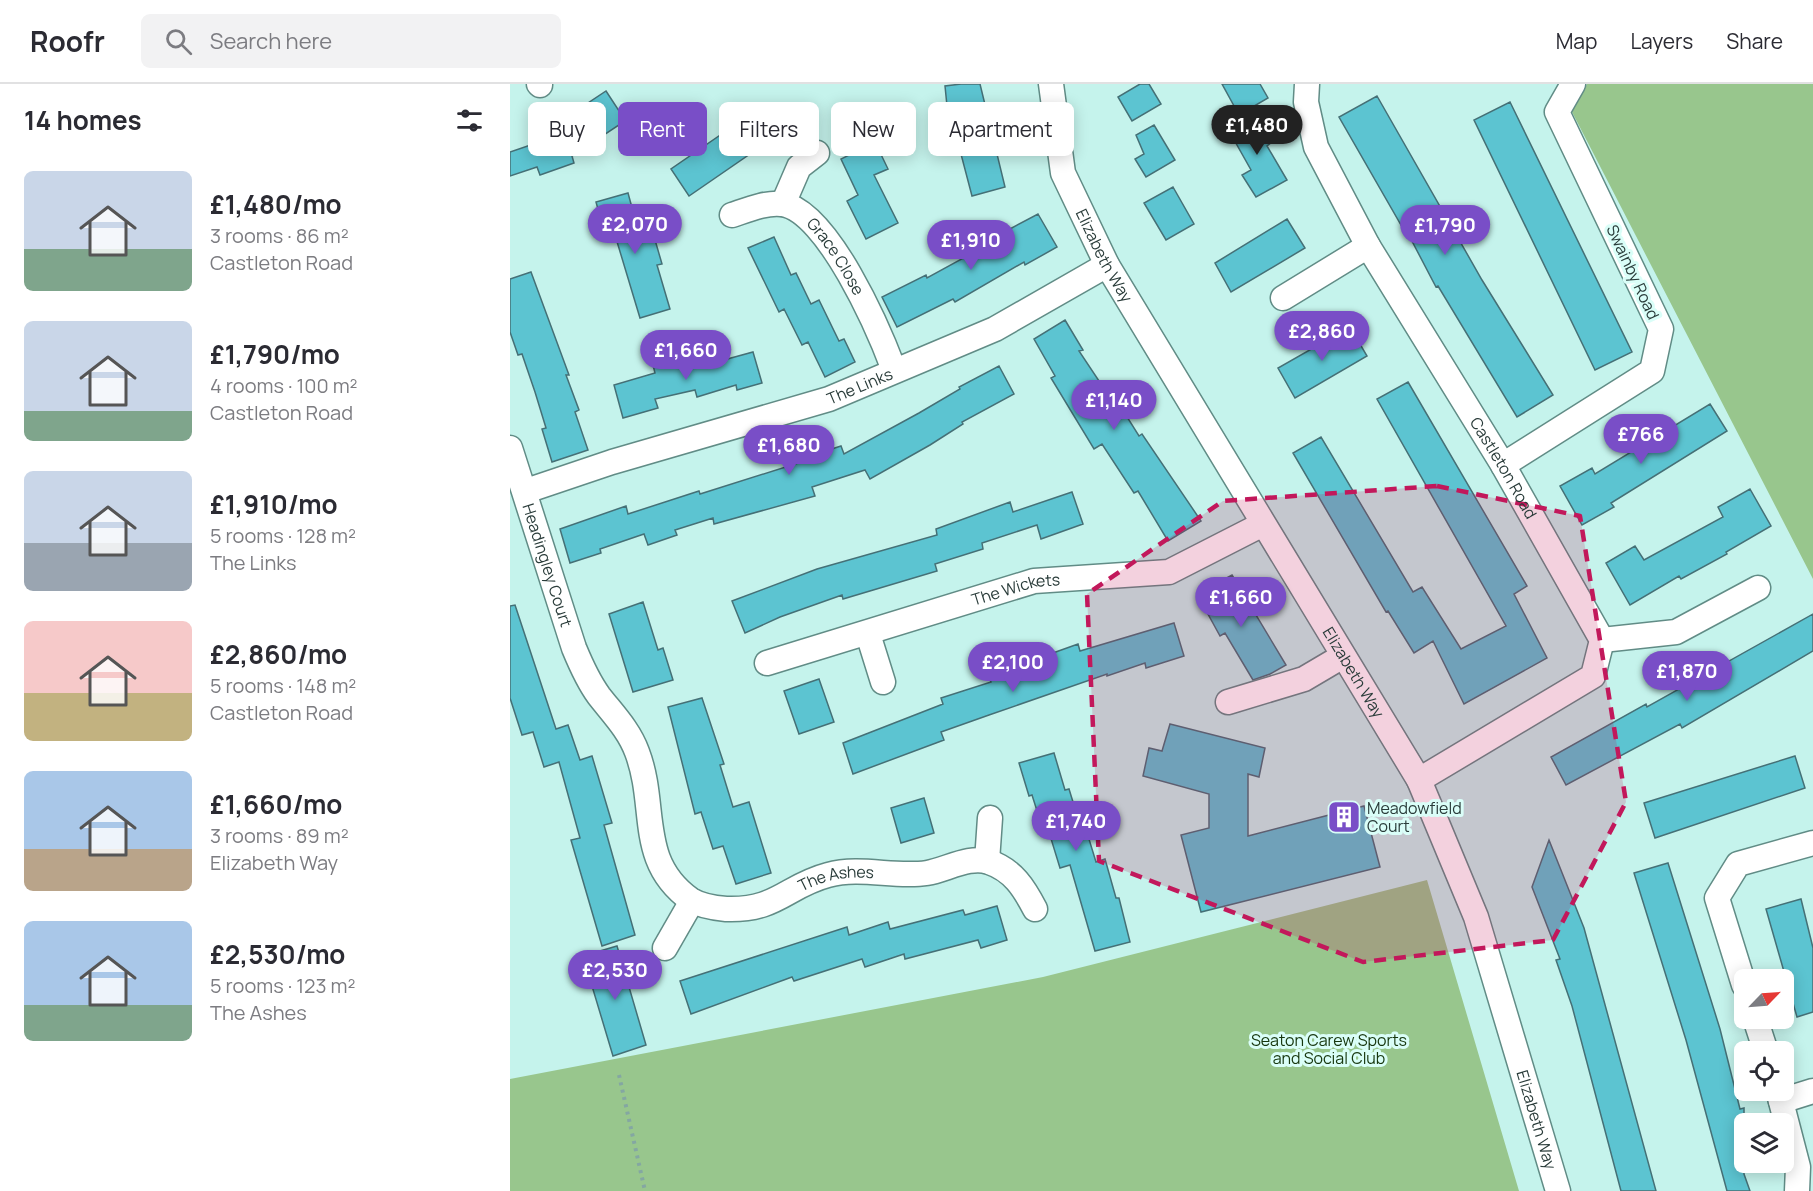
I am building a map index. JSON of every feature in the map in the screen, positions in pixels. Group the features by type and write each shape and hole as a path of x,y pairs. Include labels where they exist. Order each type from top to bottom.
{"street":[{"name":"Elizabeth Way","path":"1051,84 1063,173 1107,265 1419,780 1476,916 1558,1191"},
{"name":"Castleton Road","path":"1307,84 1306,102 1316,147 1368,246 1503,465 1602,639"},
{"name":"Swainby Road","path":"1503,465 1652,371 1660,329 1557,112 1574,84"},
{"path":"732,215 762,206 783,204 800,167 813,156"},
{"name":"Grace Close","path":"783,204 805,216 826,238 851,276 882,337 894,370"},
{"path":"1283,297 1368,246"},
{"name":"The Links","path":"526,491 612,462 829,399 995,329 1107,265"},
{"name":"Headingley Court","path":"510,448 526,491 574,648 585,675 624,726 637,750 649,796 651,844 659,865 692,901"},
{"name":"The Wickets","path":"767,663 868,634 1034,581 1169,572 1263,524"},
{"path":"1419,780 1593,676 1602,639 1676,632 1758,588"},
{"path":"868,634 883,682"},
{"path":"1228,702 1304,679 1343,656"},
{"path":"990,818 987,861 1003,869 1021,883 1035,909"},
{"path":"1739,969 1717,898 1738,864 1813,843"},
{"name":"The Ashes","path":"692,901 715,908 747,909 770,904 827,875 862,870 927,873 969,862 987,861"},
{"path":"666,948 692,901"},
{"path":"1794,1094 1813,1091"},
{"path":"1781,1101 1798,1167 1797,1191"}],"path":[{"path":"619,1075 645,1191"}],"highlighted area":[{"path":"1437,486 1580,516 1626,802 1553,940 1363,962 1099,861 1087,594 1223,501"}],"green space":[{"path":"1587,84 1813,84 1813,579 1572,112"},
{"name":"Seaton Carew Sports and Social Club","path":"1427,880 1519,1191 510,1191 510,1079 1043,977"}],"building":[{"path":"980,84 984,102 947,102 945,86"},
{"path":"1140,84 1149,84 1161,104 1132,121 1118,97"},
{"path":"1222,84 1260,84 1268,98 1239,115"},
{"path":"606,91 618,109 618,126 606,134 606,102 590,102"},
{"path":"1377,96 1482,280 1553,395 1517,417 1438,286 1436,287 1403,224 1401,225 1339,117"},
{"path":"1510,102 1632,352 1595,370 1474,120"},
{"path":"1257,114 1272,142 1267,146 1287,180 1256,197 1242,175 1251,170 1228,129"},
{"path":"1154,125 1175,160 1146,177 1135,159 1144,154 1136,135"},
{"path":"719,136 719,156 747,156 689,196 671,169 690,156 707,156 707,144"},
{"path":"528,146 528,156 572,156 574,163 540,175 537,167 510,176 510,152"},
{"path":"847,156 882,156 888,169 874,175 898,223 866,239 847,201 858,195 841,159"},
{"path":"962,156 997,156 1005,187 972,196"},
{"path":"1173,187 1194,224 1166,240 1144,203"},
{"path":"628,193 640,237 653,233 662,264 657,265 670,309 640,318 615,235 606,238 596,202"},
{"path":"1038,214 1057,247 1025,265 1024,262 955,302 953,299 897,327 882,297 926,275 927,278 978,250 976,247"},
{"path":"1287,219 1305,248 1231,292 1215,263"},
{"path":"774,237 791,275 796,273 811,304 819,300 839,341 844,339 855,362 825,377 808,342 802,345 784,309 779,312 748,248"},
{"path":"531,272 569,375 566,375 579,410 575,412 588,450 552,462 542,429 546,428 535,392 522,354 518,355 510,332 510,279"},
{"path":"1065,320 1083,350 1079,351 1103,387 1107,385 1139,436 1142,434 1201,521 1168,541 1138,491 1134,493 1102,444 1094,449 1051,378 1055,376 1034,339"},
{"path":"1350,327 1367,356 1295,398 1278,368"},
{"path":"753,352 762,383 737,390 736,385 697,397 695,390 655,399 658,408 623,418 614,385 655,373 652,361 680,354 683,366 719,355 720,361"},
{"path":"999,366 1014,394 962,422 963,424 930,445 870,479 865,470 812,487 815,496 714,524 713,518 675,530 677,535 648,545 644,534 600,549 601,553 570,563 560,529 626,506 628,514 699,491 700,494 811,459 810,456 841,446 844,454"},
{"path":"1408,382 1527,586 1514,594 1547,658 1464,704 1433,641 1414,653 1388,611 1386,612 1293,453 1321,437 1413,592 1422,587 1461,649 1506,626 1377,399"},
{"path":"1710,404 1727,431 1611,503 1614,507 1582,525 1560,486 1592,468 1595,474"},
{"path":"1750,489 1771,526 1726,552 1727,554 1681,579 1679,576 1630,605 1606,563 1635,546 1644,560 1723,517 1718,507"},
{"path":"1072,492 1083,524 1041,539 1037,525 982,543 983,549 935,564 937,571 843,599 842,595 780,617 745,633 732,601 817,569 937,535 936,529 1010,502 1013,512"},
{"path":"1232,575 1286,665 1253,680 1225,633 1220,636 1197,594"},
{"path":"643,602 658,650 663,648 673,680 633,692 609,614"},
{"path":"515,605 556,729 568,725 580,760 592,756 612,823 604,825 635,935 602,946 571,840 580,838 559,762 544,767 533,732 522,735 510,698 510,606"},
{"path":"1813,614 1813,651 1682,728 1680,724 1566,785 1551,757 1646,704 1647,707"},
{"path":"1174,623 1184,656 1146,668 1145,663 1107,676 1107,674 941,732 944,740 853,774 843,743 943,704 941,698 991,682 990,679 1041,662 1039,658 1078,644 1080,651"},
{"path":"819,679 834,722 799,734 784,691"},
{"path":"702,698 724,764 720,765 733,807 749,802 771,873 736,884 723,846 713,849 701,812 695,814 668,707"},
{"name":"Meadowfield Court","path":"1170,724 1265,748 1259,777 1248,774 1248,836 1364,806 1380,867 1201,912 1181,835 1209,828 1209,794 1143,776 1149,748 1162,751"},
{"path":"1054,753 1065,790 1069,789 1081,828 1085,826 1096,862 1105,859 1116,898 1119,898 1130,942 1095,951 1070,865 1060,868 1049,832 1044,833 1032,795 1029,796 1019,763"},
{"path":"1795,756 1805,788 1655,838 1644,803"},
{"path":"924,798 934,833 901,843 891,808"},
{"path":"1549,840 1584,928 1656,1191 1621,1191 1572,1006 1556,960 1560,959 1532,887"},
{"path":"1668,863 1720,1029 1734,1085 1734,1101 1738,1101 1740,1109 1744,1108 1744,1113 1734,1113 1734,1173 1744,1173 1750,1191 1727,1191 1686,1040 1634,873"},
{"path":"1801,899 1813,948 1813,1012 1797,1017 1794,1007 1794,969 1783,969 1766,909"},
{"path":"997,906 1007,940 981,948 978,940 905,959 904,954 865,967 862,959 794,981 792,977 691,1014 680,981 847,927 849,935 888,922 890,929 963,910 965,915"},
{"path":"617,946 646,1045 613,1056 583,956"}],"place":[{"name":"Meadowfield Court","path":"1344,817"}]}
